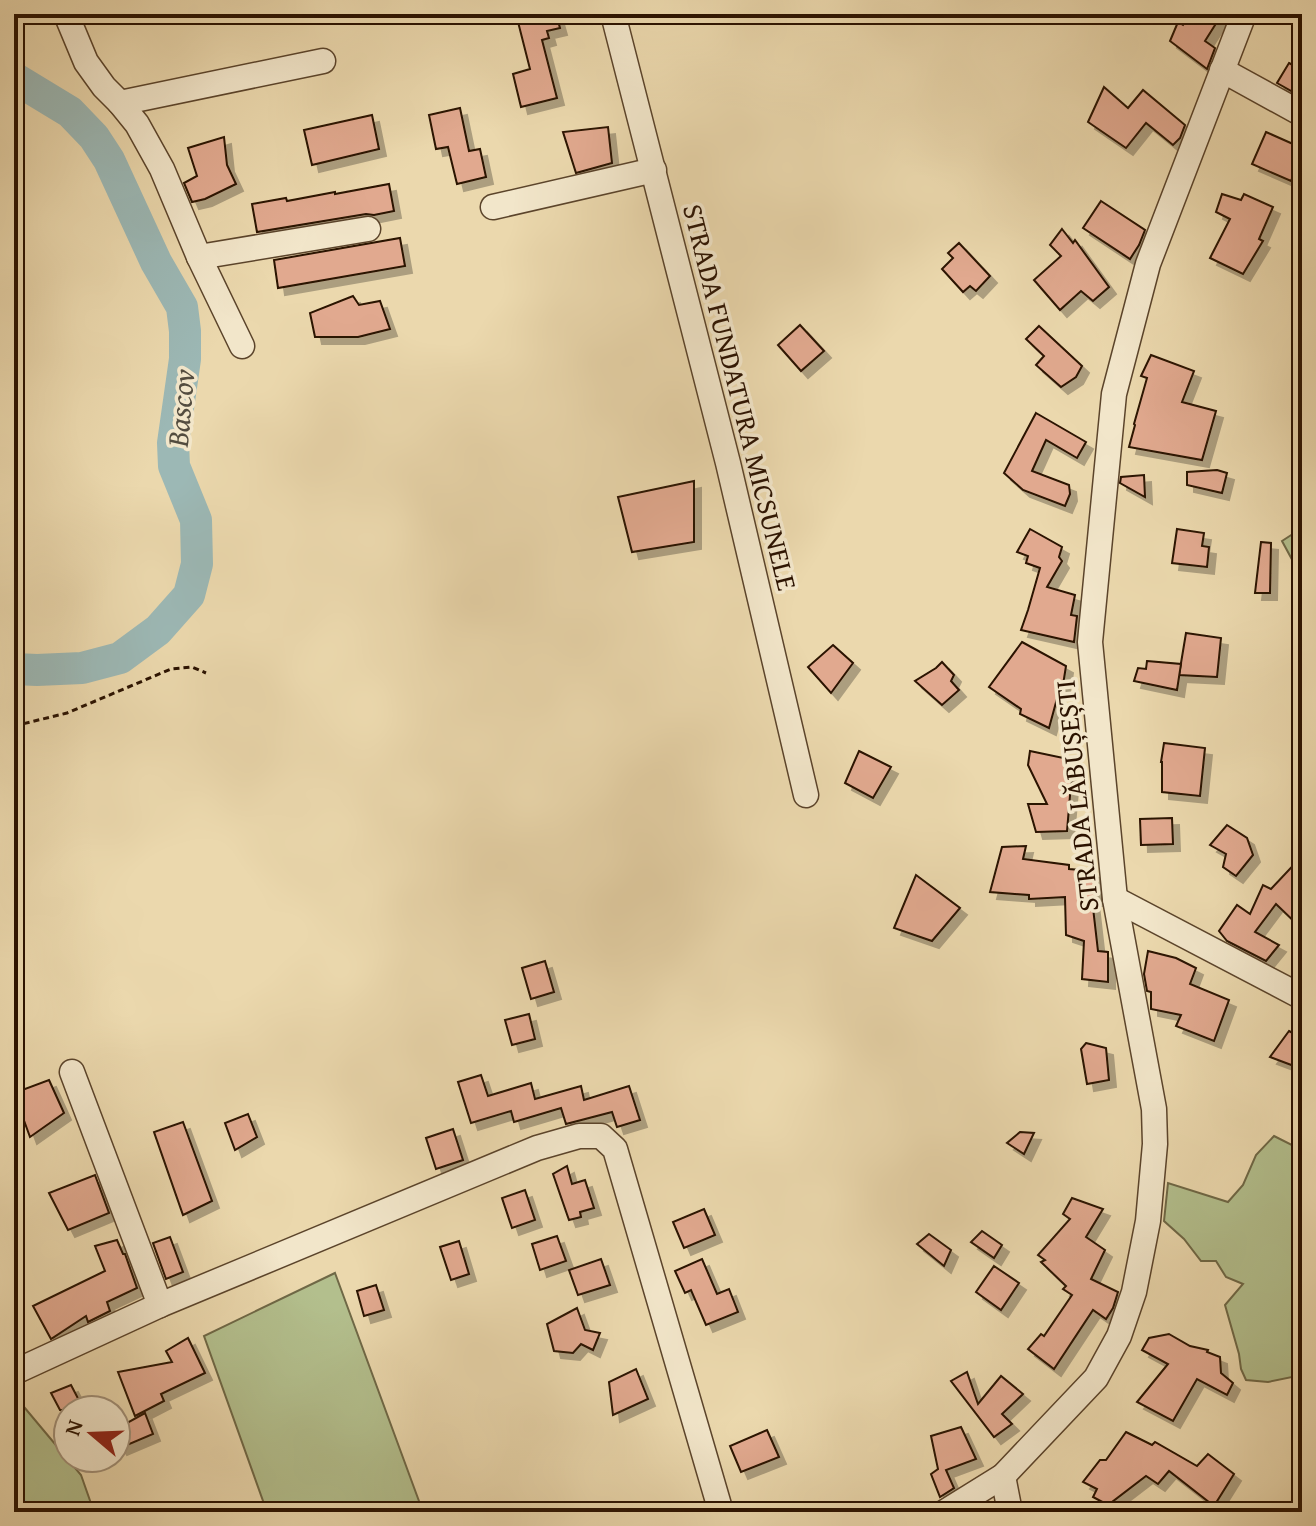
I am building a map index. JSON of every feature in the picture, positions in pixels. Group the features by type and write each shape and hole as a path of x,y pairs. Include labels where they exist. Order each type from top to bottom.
{"street":[{"path":"66,14 86,62 137,124 162,169 199,257 242,346"},
{"name":"STRADA FUNDATURA MICSUNELE","path":"613,14 728,463 806,795"},
{"name":"STRADA LĂBUȘEȘTI","path":"945,1512 1003,1476 1096,1378 1119,1336 1137,1278 1148,1221 1155,1144 1154,1109 1115,899 1090,642 1114,394 1148,264 1244,14"},
{"path":"120,103 323,61"},
{"path":"1222,70 1302,114"},
{"path":"493,207 654,170"},
{"path":"199,257 368,229"},
{"path":"1115,899 1302,997"},
{"path":"72,1072 160,1305"},
{"path":"19,1370 160,1305 537,1148 579,1136 601,1136 615,1149 721,1512"},
{"path":"1003,1476 1010,1512"}],"path":[{"path":"14,726 67,713 171,669 192,667 206,673"}],"green space":[{"path":"1302,528 1302,578 1282,541"},
{"path":"1274,1136 1302,1150 1302,1375 1268,1382 1246,1380 1241,1369 1225,1305 1243,1284 1226,1277 1216,1261 1201,1261 1184,1239 1164,1221 1168,1183 1228,1202 1243,1185 1256,1155"},
{"path":"335,1273 423,1512 267,1512 204,1336"},
{"path":"14,1395 52,1440 52,1474 80,1474 94,1512 14,1512"}],"building":[{"path":"516,14 556,14 560,28 547,31 549,38 542,40 557,98 521,107 513,74 530,69"},
{"path":"1190,14 1222,14 1205,41 1215,48 1207,69 1170,41 1178,22 1183,25"},
{"path":"1289,63 1302,70 1302,97 1277,83"},
{"path":"1104,87 1128,108 1143,90 1185,125 1180,138 1173,145 1146,123 1126,148 1088,122"},
{"path":"460,108 469,151 480,149 486,177 457,184 448,147 436,149 429,115"},
{"path":"372,115 379,149 312,165 304,130"},
{"path":"608,127 612,163 576,173 563,132"},
{"path":"1266,132 1302,148 1302,156 1291,181 1252,164"},
{"path":"224,137 227,165 236,184 192,202 184,183 197,176 188,148"},
{"path":"389,184 394,211 257,232 252,204"},
{"path":"1222,194 1241,200 1244,194 1273,207 1259,239 1263,241 1243,274 1210,258 1230,219 1216,212"},
{"path":"1101,201 1145,230 1130,259 1083,228"},
{"path":"1062,229 1073,243 1075,240 1109,287 1093,301 1081,291 1060,310 1034,280 1061,256 1050,245"},
{"path":"400,238 405,266 278,288 274,260"},
{"path":"959,243 990,276 976,291 970,286 963,292 942,269 953,258 948,253"},
{"path":"353,296 359,305 380,301 390,329 358,337 315,337 310,313"},
{"path":"800,325 824,351 801,371 778,345"},
{"path":"1039,326 1082,366 1076,377 1061,387 1036,365 1044,356 1026,339"},
{"path":"1151,355 1194,371 1182,402 1216,411 1202,460 1129,447 1147,378 1141,376"},
{"path":"1036,413 1086,442 1077,458 1046,440 1032,471 1069,485 1070,494 1065,506 1023,490 1004,473"},
{"path":"1217,470 1227,473 1222,493 1187,485 1187,472"},
{"path":"1144,475 1145,497 1120,483 1121,477"},
{"path":"694,481 694,542 632,552 618,497"},
{"path":"1030,529 1062,547 1059,557 1062,561 1047,587 1075,595 1071,615 1077,616 1074,642 1021,630 1040,568 1026,563 1028,556 1017,552"},
{"path":"1177,529 1204,533 1202,546 1209,547 1207,567 1172,563"},
{"path":"1261,542 1271,543 1270,593 1255,593"},
{"path":"1186,633 1221,638 1217,677 1179,675"},
{"path":"1022,642 1066,666 1049,728 1020,714 1021,709 989,687"},
{"path":"833,645 853,663 831,693 808,667"},
{"path":"1147,661 1181,664 1177,690 1134,681 1138,668 1146,669"},
{"path":"942,662 954,675 951,681 959,690 942,705 915,681"},
{"path":"1164,743 1205,748 1200,796 1162,792"},
{"path":"859,751 891,767 873,798 845,783"},
{"path":"1030,751 1073,760 1067,831 1036,832 1028,804 1047,804 1028,765"},
{"path":"1172,818 1173,844 1141,845 1140,819"},
{"path":"1227,825 1247,838 1253,855 1236,876 1223,867 1226,854 1210,845"},
{"path":"1026,846 1023,859 1093,871 1096,899 1092,899 1098,951 1108,952 1108,982 1082,979 1084,941 1066,935 1065,897 1029,899 1029,895 990,892 1002,847"},
{"path":"1302,856 1302,929 1276,904 1255,932 1279,945 1266,961 1227,941 1219,931 1237,905 1250,914 1263,885 1271,889"},
{"path":"916,875 960,908 932,941 894,928"},
{"path":"1148,951 1176,958 1196,968 1190,984 1229,1000 1214,1041 1176,1026 1181,1015 1151,1009 1151,992 1147,991 1144,974"},
{"path":"545,961 554,992 531,999 522,968"},
{"path":"529,1014 535,1039 512,1045 505,1020"},
{"path":"1289,1031 1302,1038 1302,1069 1270,1057"},
{"path":"1086,1043 1106,1048 1109,1080 1087,1084 1081,1049"},
{"path":"481,1075 488,1096 531,1083 535,1099 581,1086 584,1100 629,1086 640,1120 617,1127 612,1112 566,1124 561,1108 514,1122 511,1111 471,1123 458,1082"},
{"path":"49,1080 64,1113 30,1137 14,1093"},
{"path":"248,1114 257,1137 235,1150 225,1123"},
{"path":"183,1122 212,1201 183,1215 154,1132"},
{"path":"453,1129 463,1160 436,1169 426,1138"},
{"path":"1020,1132 1034,1133 1024,1154 1007,1143"},
{"path":"567,1166 572,1184 585,1180 594,1208 580,1212 581,1217 569,1220 553,1174"},
{"path":"95,1175 109,1213 68,1230 49,1193"},
{"path":"525,1190 535,1220 512,1228 502,1198"},
{"path":"1072,1198 1103,1209 1086,1237 1105,1250 1091,1279 1118,1292 1106,1319 1093,1310 1054,1369 1028,1349 1041,1334 1044,1336 1072,1295 1063,1289 1066,1286 1041,1262 1045,1260 1038,1255 1070,1219 1063,1214"},
{"path":"704,1209 715,1235 684,1248 673,1222"},
{"path":"982,1231 1002,1245 994,1258 971,1242"},
{"path":"929,1234 951,1250 944,1266 917,1244"},
{"path":"557,1236 566,1261 540,1270 532,1244"},
{"path":"170,1237 183,1272 166,1279 153,1243"},
{"path":"117,1240 137,1288 107,1302 110,1311 88,1322 86,1316 51,1339 33,1306 105,1271 95,1246"},
{"path":"459,1241 469,1274 451,1280 440,1247"},
{"path":"601,1259 610,1285 578,1295 569,1270"},
{"path":"702,1259 717,1294 729,1289 738,1312 706,1325 691,1290 685,1293 675,1271"},
{"path":"994,1266 1019,1283 1001,1310 976,1292"},
{"path":"376,1285 384,1310 364,1316 357,1291"},
{"path":"577,1308 585,1330 600,1333 593,1350 581,1344 573,1353 554,1351 547,1324"},
{"path":"1169,1334 1220,1357 1221,1373 1233,1383 1227,1395 1197,1379 1173,1421 1137,1402 1168,1364 1142,1350 1149,1338"},
{"path":"188,1338 205,1373 161,1394 164,1401 135,1416 132,1394 126,1394 118,1372 172,1362 166,1351"},
{"path":"636,1369 648,1399 613,1415 609,1382"},
{"path":"967,1372 978,1404 1001,1376 1023,1394 1002,1414 1012,1424 994,1437 951,1381"},
{"path":"71,1385 76,1394 52,1395"},
{"path":"145,1413 153,1434 132,1443 132,1420"},
{"path":"961,1427 976,1459 946,1470 954,1488 940,1497 931,1474 938,1469 931,1436"},
{"path":"767,1430 779,1457 741,1472 730,1446"},
{"path":"1126,1432 1152,1445 1155,1442 1197,1466 1208,1454 1234,1474 1214,1506 1169,1471 1158,1484 1146,1476 1108,1505 1093,1497 1097,1489 1083,1482 1100,1460 1106,1460"}],"waterway":[{"name":"Bascov","path":"14,78 70,112 94,137 109,160 156,262 182,307 185,359 173,443 174,466 196,520 197,564 189,595 158,630 120,658 82,668 14,669"}]}
